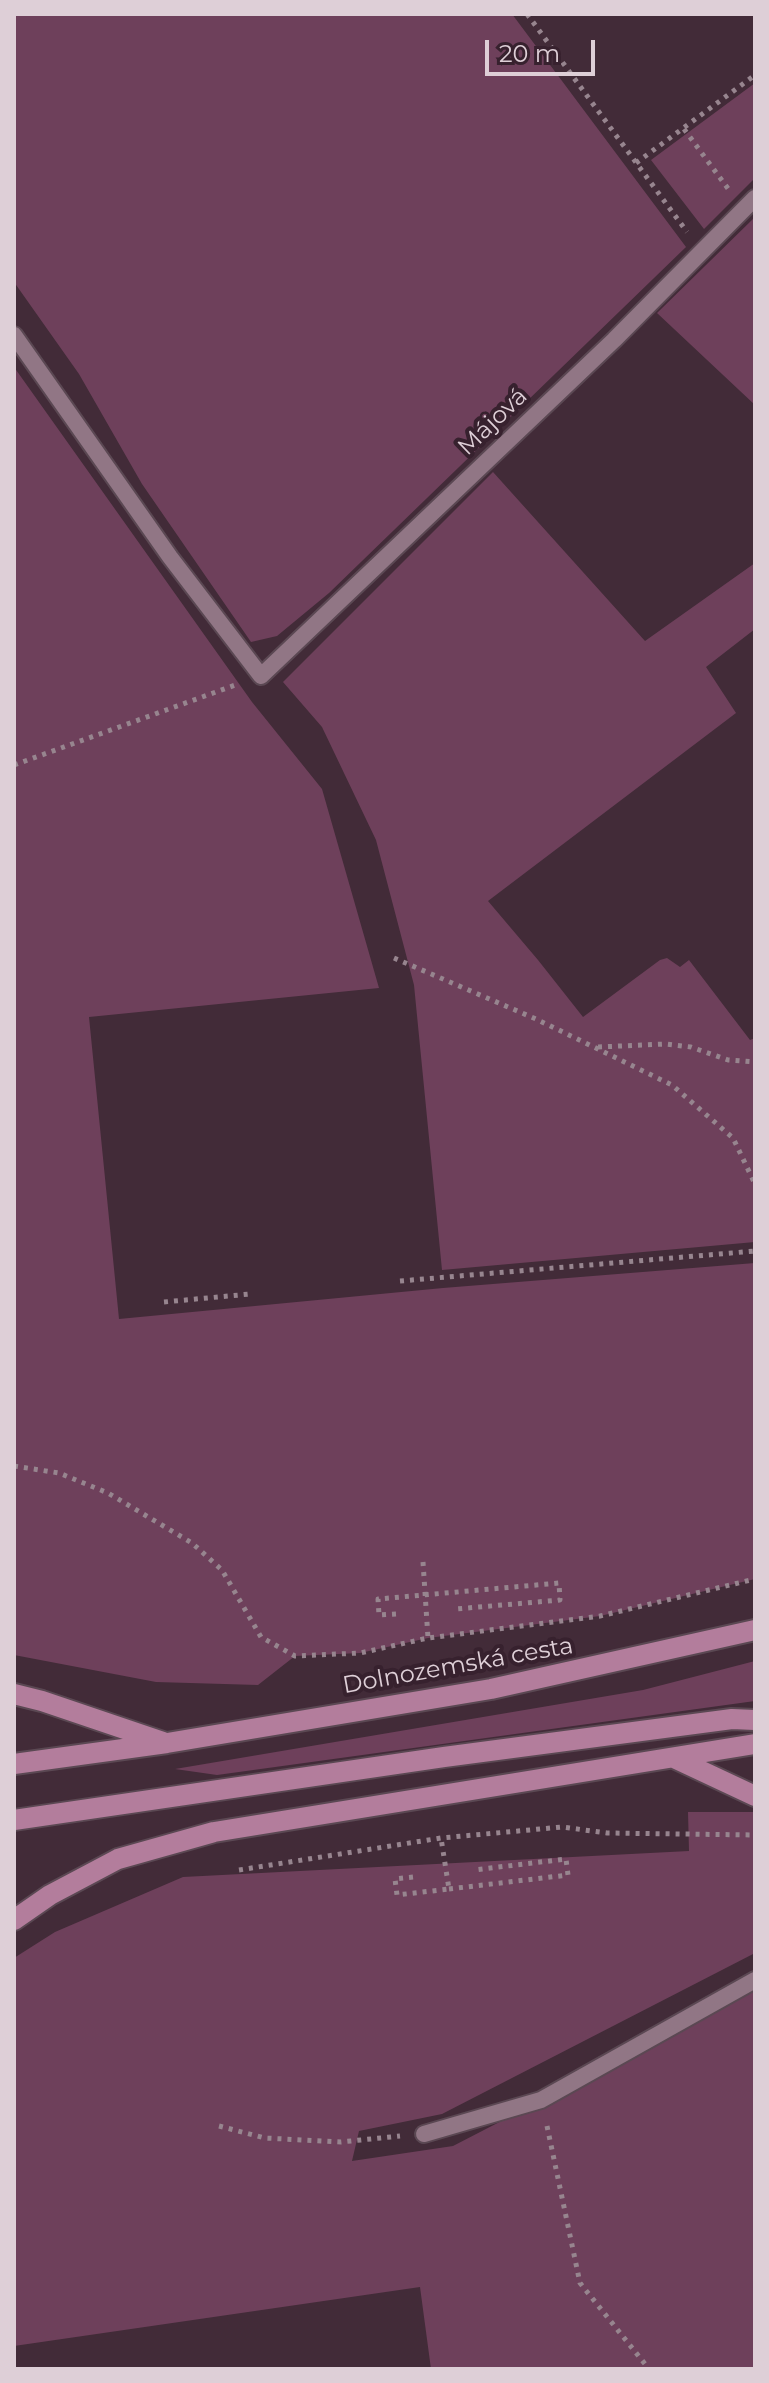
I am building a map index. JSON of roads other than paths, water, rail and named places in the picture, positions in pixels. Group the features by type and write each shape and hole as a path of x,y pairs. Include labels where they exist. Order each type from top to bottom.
{"main road":[{"name":"Dolnozemská cesta","path":"14,1764 167,1743 491,1689 755,1630"},
{"path":"14,1694 167,1743"},
{"path":"14,1820 444,1757 732,1719 755,1720"},
{"path":"14,1920 50,1895 118,1859 214,1832 755,1744"},
{"path":"674,1758 755,1796"}],"street":[{"name":"Májová","path":"14,335 170,557 261,676 614,340 749,204"},
{"path":"424,2134 541,2100 755,1980"}]}
